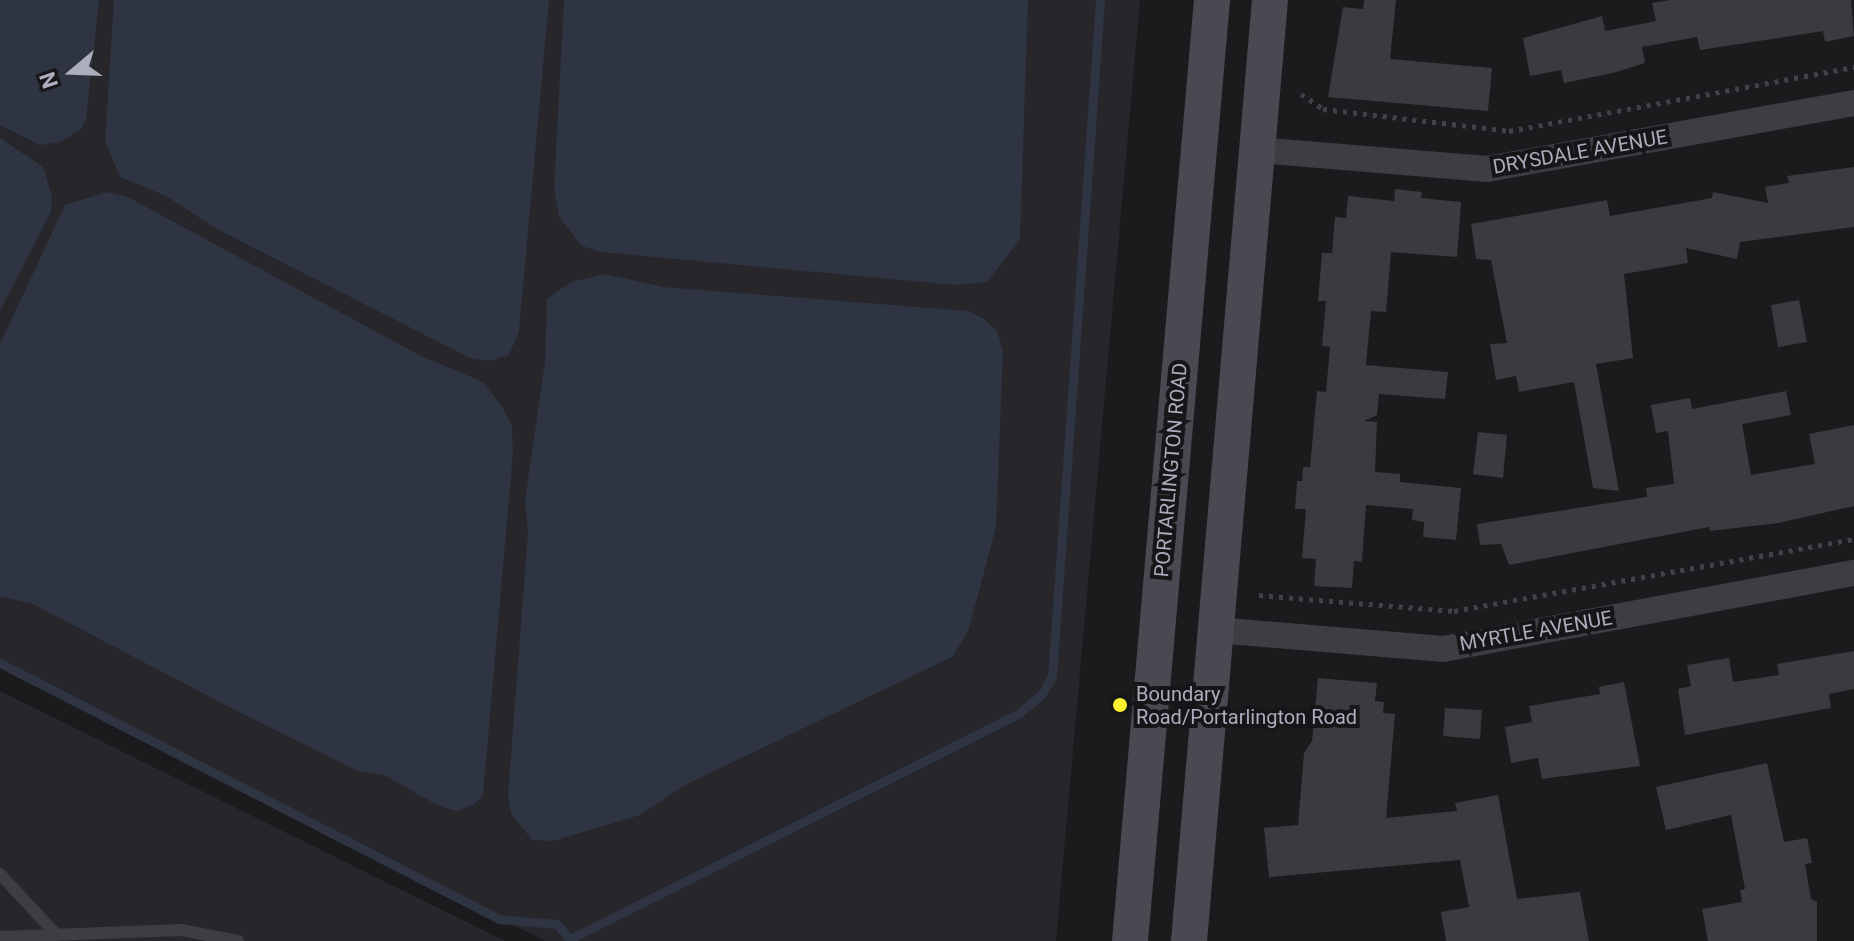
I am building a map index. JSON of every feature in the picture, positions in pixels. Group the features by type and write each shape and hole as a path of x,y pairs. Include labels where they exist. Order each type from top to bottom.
{"main road":[{"name":"PORTARLINGTON ROAD","path":"1130,941 1212,0"},
{"path":"1189,941 1270,0"}],"street":[{"name":"DRYSDALE AVENUE","path":"1257,150 1487,169 1854,103"},
{"name":"MYRTLE AVENUE","path":"1216,630 1443,649 1854,573"}],"lane":[{"path":"0,874 23,893 53,934 91,941"},
{"path":"0,937 181,930 238,941"}],"path":[{"path":"1301,94 1323,109 1509,131 1854,67"},
{"path":"1259,595 1454,611 1854,539"}],"shaded area":[{"path":"0,0 1140,0 1056,941 545,941 0,667"},
{"path":"0,691 505,941 0,941"}],"water":[{"path":"0,0 99,0 86,119 81,129 61,142 40,145 0,125"},
{"path":"114,0 549,0 519,331 509,355 489,361 470,358 217,229 166,196 120,177 105,141"},
{"path":"564,0 1028,0 1020,240 987,282 955,285 601,252 582,246 559,217 554,188"},
{"path":"0,138 43,167 52,196 51,212 0,311"},
{"path":"107,192 128,197 419,355 483,382 504,410 512,426 513,453 483,795 475,804 457,811 439,806 384,775 360,772 31,603 0,597 0,344 65,205"},
{"path":"605,274 663,287 969,311 984,319 997,331 1003,351 996,527 968,632 952,657 685,785 640,815 553,841 532,840 511,813 508,795 528,532 525,500 545,362 547,299 571,282"}],"building":[{"path":"1364,0 1396,0 1390,59 1492,68 1488,111 1328,97 1343,7 1363,9"},
{"path":"1670,0 1851,0 1854,36 1825,42 1823,31 1700,50 1697,37 1642,47 1645,63 1613,73 1564,83 1561,70 1530,76 1523,38 1602,16 1605,31 1656,21 1652,3"},
{"path":"1854,167 1854,227 1740,242 1737,259 1686,248 1688,263 1624,274 1633,358 1596,364 1619,491 1593,488 1574,382 1519,392 1516,376 1496,380 1490,344 1507,343 1491,260 1476,259 1471,224 1607,200 1610,216 1712,198 1713,192 1768,203 1765,187 1789,183 1787,176"},
{"path":"1395,189 1422,192 1421,198 1461,202 1457,257 1391,252 1386,312 1371,311 1366,365 1448,372 1445,399 1379,394 1377,415 1364,421 1377,422 1375,472 1400,474 1400,482 1461,488 1456,540 1423,537 1424,522 1412,520 1413,509 1366,505 1362,562 1354,561 1352,588 1314,586 1316,559 1302,558 1306,509 1295,509 1297,481 1302,481 1303,467 1310,467 1317,391 1326,392 1330,347 1322,346 1326,301 1318,301 1322,253 1332,253 1335,217 1346,218 1348,196 1394,201"},
{"path":"1799,300 1807,342 1778,347 1771,305"},
{"path":"1786,391 1791,415 1742,424 1751,475 1815,464 1809,434 1854,425 1854,506 1778,523 1710,531 1709,527 1509,565 1501,544 1480,545 1477,524 1647,497 1646,488 1674,484 1668,431 1656,433 1651,405 1690,398 1692,409"},
{"path":"1478,432 1507,435 1503,478 1473,474"},
{"path":"1854,651 1854,689 1829,694 1831,708 1685,735 1678,689 1691,686 1687,665 1729,658 1733,682 1779,675 1777,664"},
{"path":"1318,678 1377,683 1375,701 1384,702 1383,713 1395,714 1386,818 1457,811 1455,803 1498,795 1517,899 1580,892 1589,941 1446,941 1441,912 1469,907 1460,860 1269,877 1264,828 1298,825 1304,753 1312,741"},
{"path":"1624,682 1640,766 1542,779 1538,758 1511,763 1505,727 1532,722 1529,706 1600,694 1599,687"},
{"path":"1445,708 1482,710 1480,739 1443,736"},
{"path":"1767,763 1784,842 1807,838 1812,863 1805,864 1811,899 1817,902 1817,941 1708,941 1702,909 1742,902 1740,890 1745,889 1731,815 1666,830 1656,787"}],"waterway":[{"path":"570,939 1018,714 1041,695 1052,677 1100,0"},
{"path":"0,663 499,919 557,924 571,941"}],"place":[{"name":"Boundary Road/Portarlington Road","path":"1120,705"}]}
